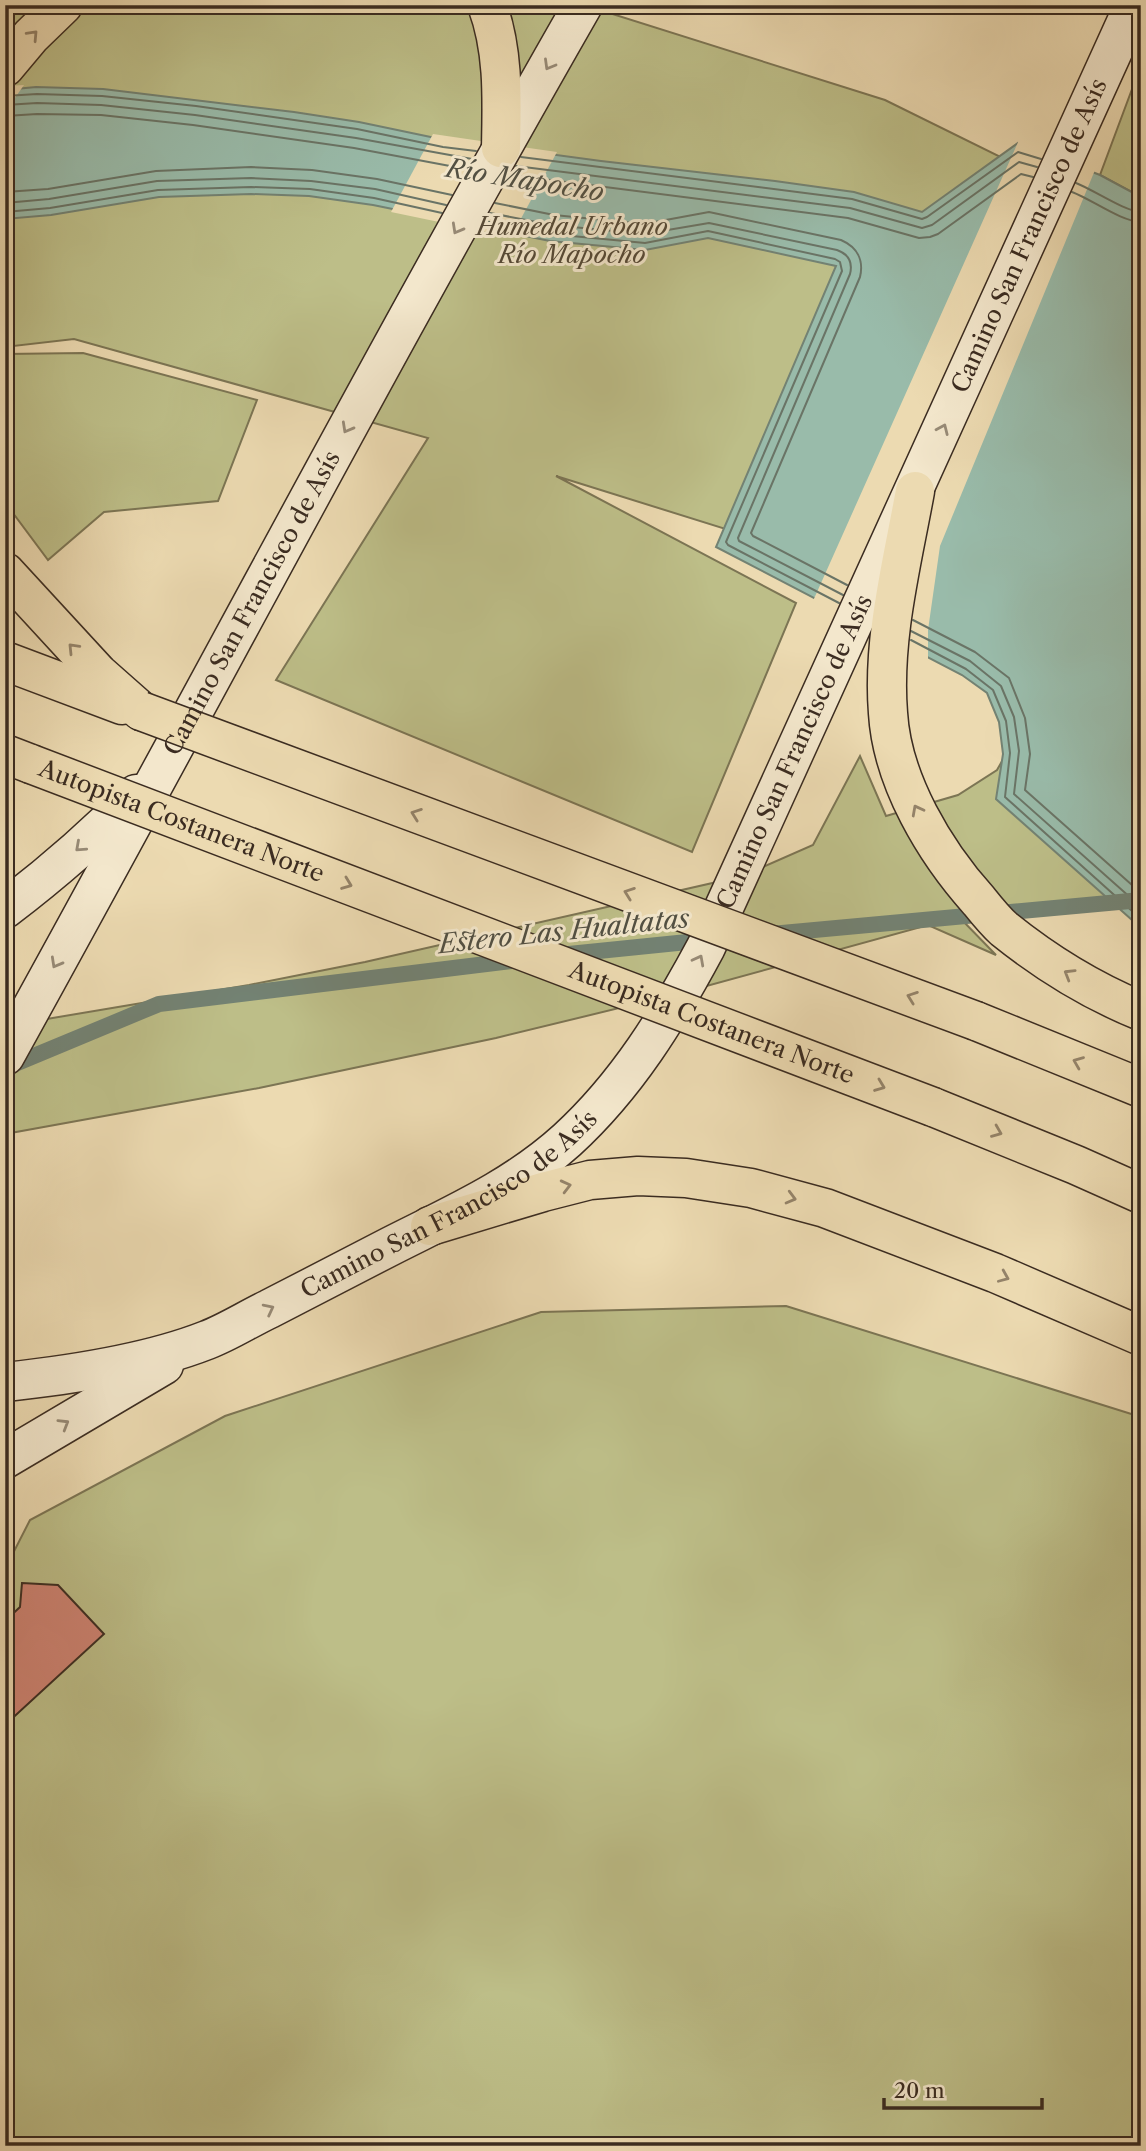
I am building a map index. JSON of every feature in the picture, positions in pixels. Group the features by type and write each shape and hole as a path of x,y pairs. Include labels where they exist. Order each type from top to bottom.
{"highway":[{"path":"5,67 31,36 63,5"},
{"path":"487,5 493,19 498,50 502,99 501,148"},
{"path":"915,491 894,608 888,665 887,714 897,758 912,802 965,886 1002,927 1088,986 1135,1008"},
{"path":"5,572 98,673 141,711"},
{"path":"5,661 976,1021 1141,1088"},
{"name":"Autopista Costanera Norte","path":"18,759 933,1107 1141,1194"},
{"path":"430,1226 590,1180 638,1176 686,1178 738,1186 825,1208 995,1273 1141,1336"}],"main road":[{"name":"Camino San Francisco de Asís","path":"5,1056 325,468 583,5"},
{"name":"Camino San Francisco de Asís","path":"5,1382 56,1377 159,1355 208,1340 479,1203 525,1174 567,1140 605,1102 638,1060 673,1008 706,947 1134,5"},
{"path":"5,909 44,879 106,824 164,765"},
{"path":"5,1459 208,1340"}],"green space":[{"name":"Humedal Urbano Río Mapocho","path":"5,5 584,5 885,100 1106,209 1141,895 959,917 996,955 928,925 692,990 740,877 813,845 860,756 886,816 958,795 997,770 1017,735 1018,692 780,546 556,476 796,603 692,852 276,680 428,438 74,339 5,347"},
{"path":"1141,65 1141,197 1100,175"},
{"path":"83,353 257,400 218,501 104,512 48,560 10,509 5,498 5,354"},
{"path":"739,877 689,991 496,1038 259,1088 5,1134 5,1026 249,985 365,962"},
{"path":"786,1306 1141,1417 1141,2146 5,2146 5,1569 30,1520 225,1416 541,1312"}],"water":[{"name":"Río Mapocho","path":"36,87 103,89 294,112 445,140 854,192 922,212 1018,143 1100,175 1141,197 1141,928 996,799 1003,754 999,722 987,693 962,675 716,547 836,266 708,238 645,250 550,241 373,205 309,196 251,194 159,197 51,215 5,219 5,90"}],"pier":[{"path":"24,85 12,102 5,114 5,86"},
{"path":"433,134 557,152 511,237 391,212"},
{"path":"1019,140 1095,170 940,546 928,630 928,661 813,601"}],"building":[{"path":"22,1583 58,1585 104,1634 5,1725 5,1621 20,1607"}],"waterway":[{"name":"Estero Las Hualtatas","path":"771,934 1141,900"},
{"name":"Estero Las Hualtatas","path":"559,955 707,940"},
{"name":"Estero Las Hualtatas","path":"5,1068 159,1004 519,960"}]}
